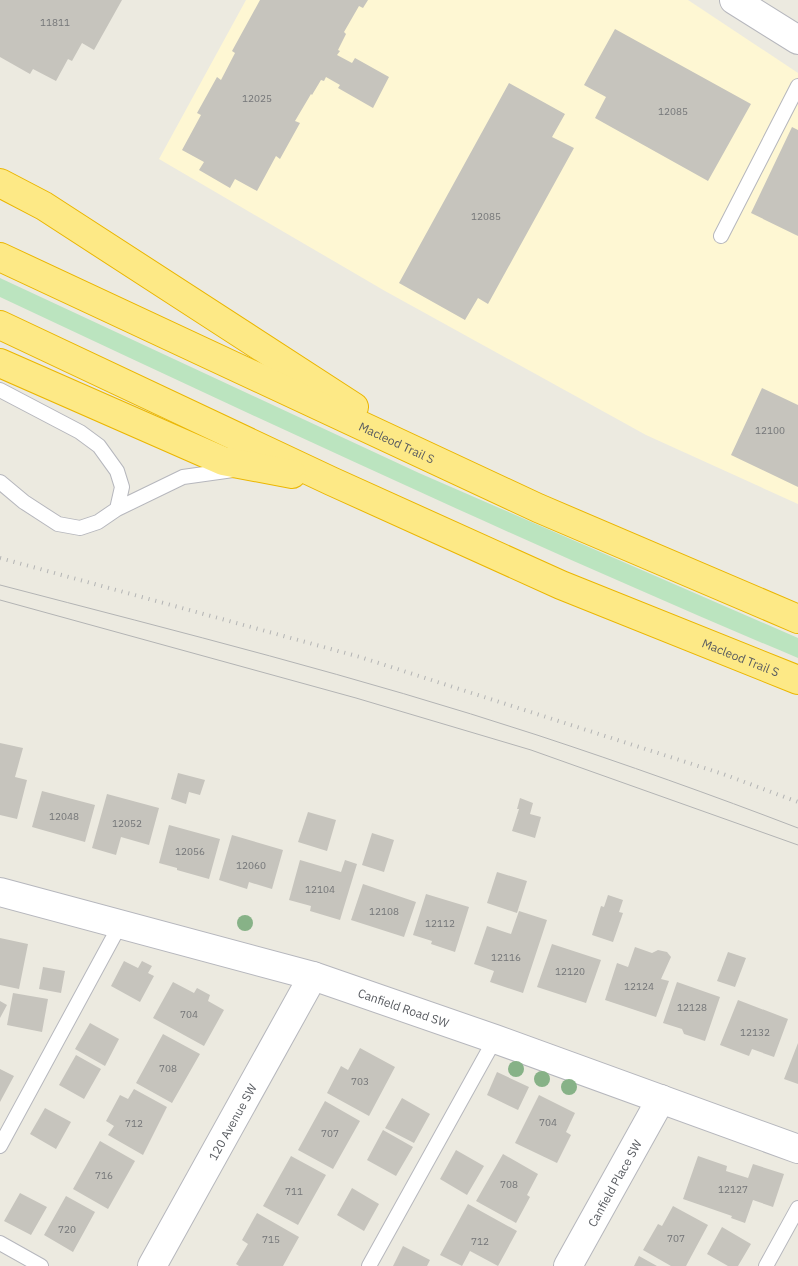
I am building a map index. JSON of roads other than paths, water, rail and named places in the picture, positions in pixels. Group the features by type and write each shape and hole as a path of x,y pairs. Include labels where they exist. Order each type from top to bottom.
{"highway":[{"path":"0,183 44,206 442,464"},
{"name":"Macleod Trail S","path":"0,257 547,512 798,619"},
{"name":"Macleod Trail S","path":"0,325 331,481 561,585 798,680"},
{"path":"0,363 223,461 331,481"}],"street":[{"path":"734,0 798,40"},
{"name":"Canfield Road SW","path":"0,892 121,923 312,976 495,1039 798,1149"},
{"name":"120 Avenue SW","path":"152,1266 312,976"},
{"name":"Canfield Place SW","path":"568,1266 661,1099"}],"lane":[{"path":"721,236 798,86"},
{"path":"0,390 80,432 99,446 117,471 122,487 117,510"},
{"path":"0,482 24,502 58,524 80,528 98,522 117,510 183,477 254,467"},
{"path":"0,1146 121,923"},
{"path":"369,1266 495,1039"},
{"path":"766,1266 798,1208"},
{"path":"0,1243 41,1266"}],"tram line":[{"path":"0,585 270,656 470,714 636,768 798,828"},
{"path":"0,600 356,698 531,750 798,845"}],"railway":[{"path":"0,558 360,657 723,774 798,802"}]}
